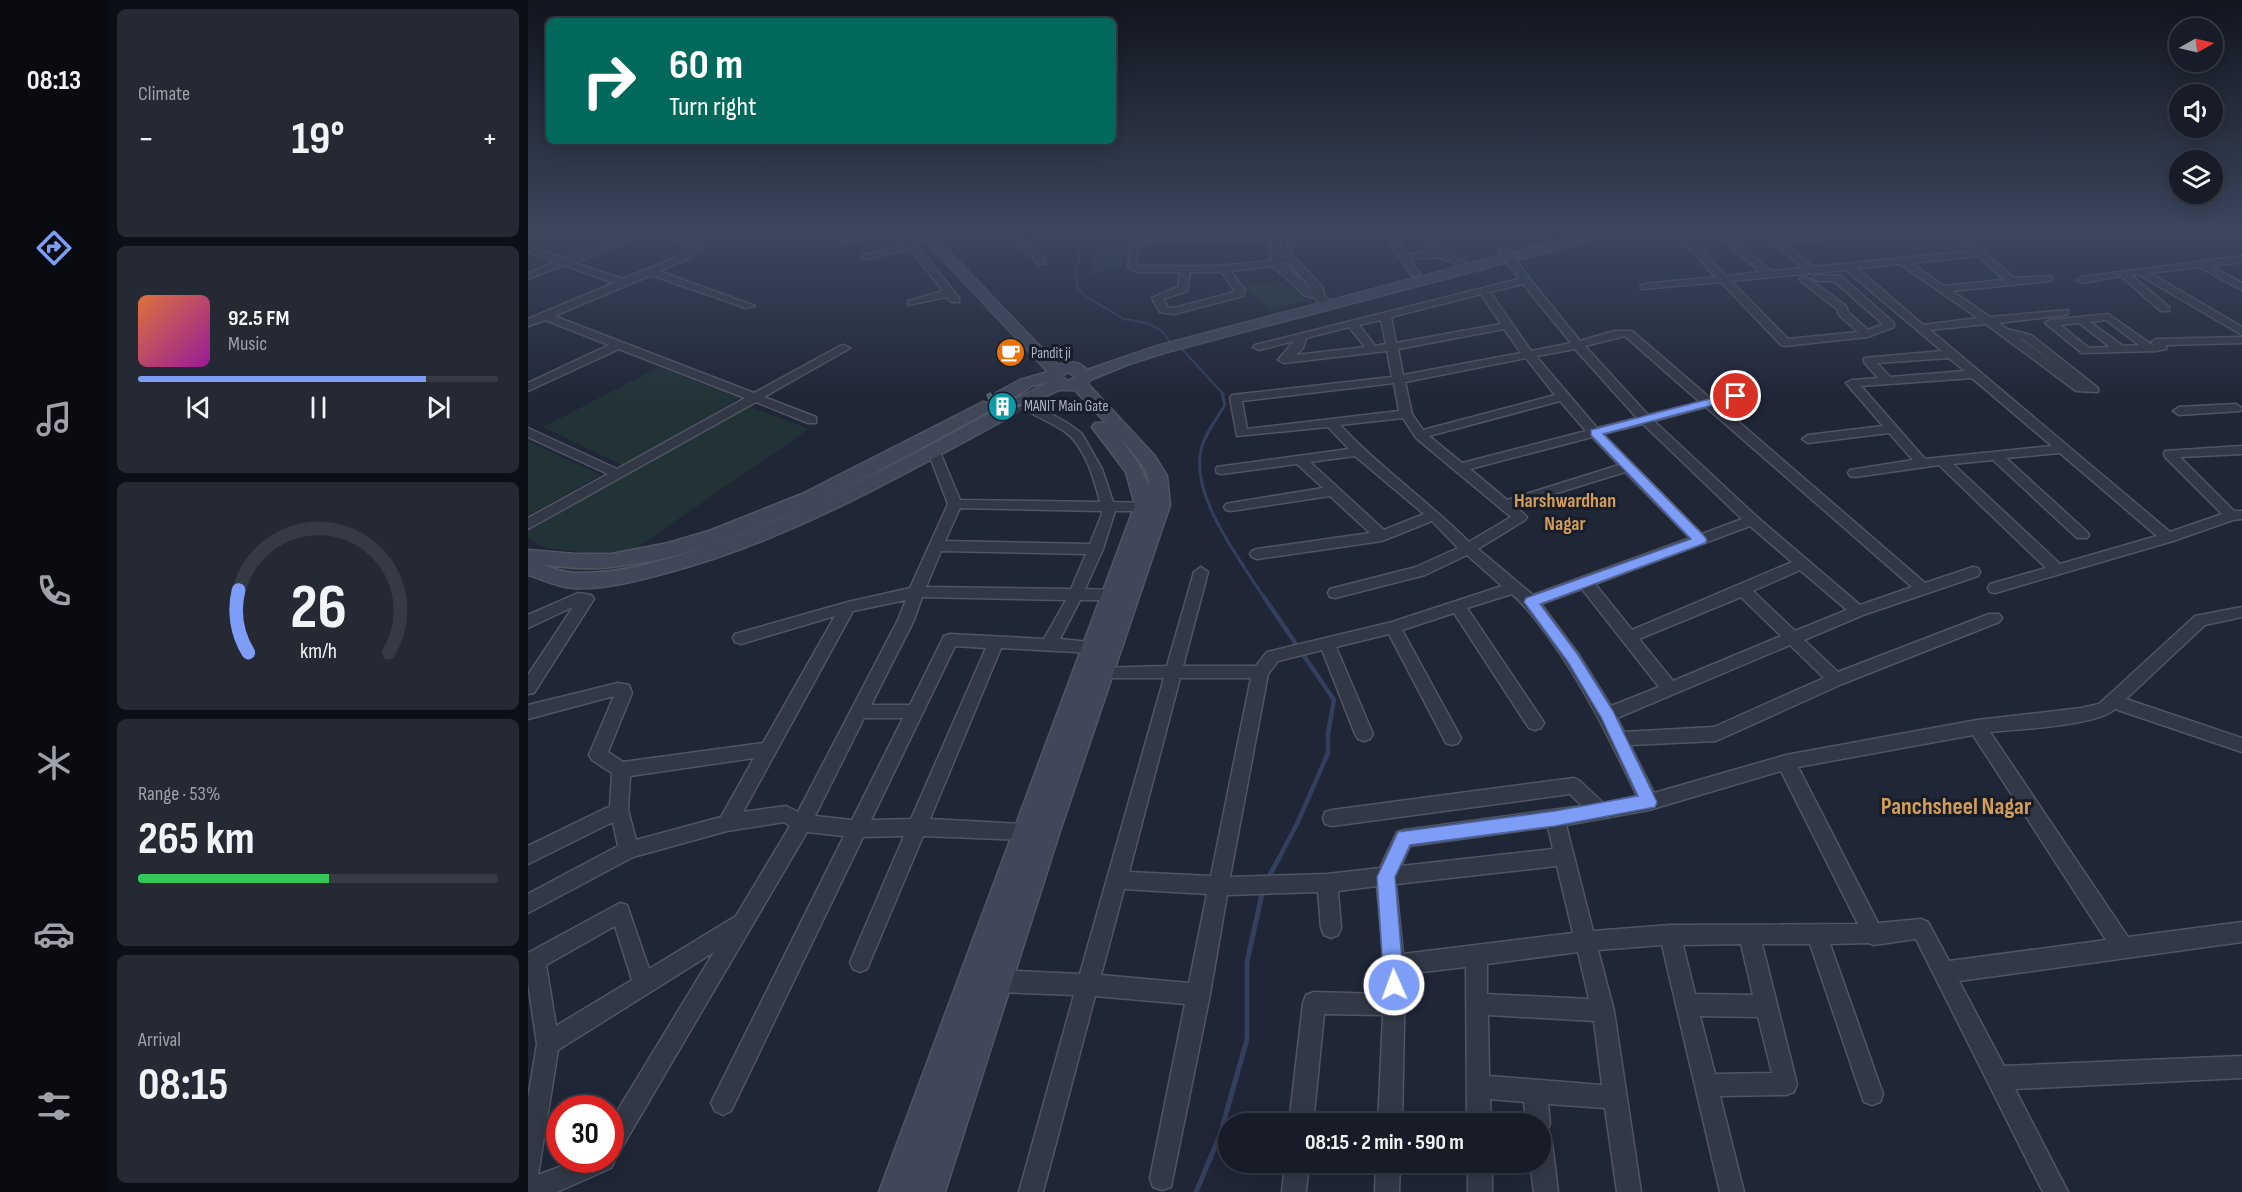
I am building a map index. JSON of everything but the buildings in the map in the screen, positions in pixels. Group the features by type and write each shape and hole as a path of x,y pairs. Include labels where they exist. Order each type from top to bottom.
{"main road":[{"path":"928,1192 1161,505 1158,476 1145,455 981,290"},
{"path":"896,1192 1143,507 1143,494 1134,466 1068,377 1062,360 995,290"},
{"path":"528,556 583,562 623,559 678,547 728,531 830,488 1068,377 1123,361 1160,346 1357,290"},
{"path":"1322,299 1360,290"},
{"path":"528,568 546,577 577,581 622,577 744,542 854,494 1005,405"}],"street":[{"path":"528,323 607,290"},
{"path":"703,290 750,306"},
{"path":"912,303 952,297 946,290"},
{"path":"1181,290 1157,298 1164,310 1174,311 1239,294 1239,290"},
{"path":"1304,290 1322,299"},
{"path":"1318,290 1322,299"},
{"path":"1259,347 1489,290"},
{"path":"1534,290 1578,345 1645,419 1752,520 1858,611"},
{"path":"1733,290 1785,343 1867,334 1890,325 1850,290"},
{"path":"1824,290 1842,308 1843,313 1867,334"},
{"path":"1876,290 2168,538"},
{"path":"1942,290 2003,330 2080,389 2094,390 2027,337 2003,330"},
{"path":"2142,290 2165,309"},
{"path":"2174,290 2236,324 2242,332"},
{"path":"1484,291 1506,326 1562,397 1627,467 1700,540"},
{"path":"1921,328 1990,322 2113,306"},
{"path":"1335,593 1419,571 1468,549 1520,517 1420,435 1406,414 1401,379 1385,315"},
{"path":"545,316 812,420"},
{"path":"2156,346 2108,317 2050,323 2086,351 2242,340"},
{"path":"2081,320 2121,350"},
{"path":"1352,324 1372,350"},
{"path":"1302,336 1297,348 1284,360 1392,347 1506,326"},
{"path":"1406,414 1241,433 1236,398 1401,379 1578,345 1614,334 1628,333 1922,588"},
{"path":"528,387 618,345"},
{"path":"528,524 844,348"},
{"path":"1888,381 1868,360 1951,354"},
{"path":"1922,463 1852,383 1974,374"},
{"path":"1458,468 1747,393"},
{"path":"1420,435 1562,397"},
{"path":"1005,405 1040,416 1068,429 1078,437 1088,449 1108,508 1109,520 1076,594 1048,645"},
{"path":"2179,411 2235,408"},
{"path":"1331,423 1358,452 1434,515 1468,549 1531,602 1573,658 1607,715 1649,802"},
{"path":"1808,439 1892,429"},
{"path":"528,432 618,474"},
{"path":"1855,473 1922,463 2062,449"},
{"path":"1995,588 2236,516 2170,454 2242,450"},
{"path":"1222,470 1358,452"},
{"path":"1996,456 2082,535"},
{"path":"624,1123 802,823 906,620 955,504 936,457"},
{"path":"1300,460 1382,536"},
{"path":"1942,461 2057,570"},
{"path":"1504,505 1627,467"},
{"path":"1232,507 1333,491"},
{"path":"955,504 1143,507"},
{"path":"1257,554 1382,536 1434,515"},
{"path":"1531,602 1752,520"},
{"path":"936,546 1096,549"},
{"path":"1629,637 1802,563"},
{"path":"1031,1192 1202,572"},
{"path":"1607,715 1858,611 1973,572"},
{"path":"1585,582 1670,689"},
{"path":"1103,672 1173,674 1267,664 1325,644 1393,627 1512,588"},
{"path":"1743,590 1836,680"},
{"path":"741,638 848,607 916,592 1111,595"},
{"path":"528,622 578,598 586,599 528,688"},
{"path":"1458,606 1535,723"},
{"path":"727,823 848,607"},
{"path":"1390,1113 1395,1005 1394,965 1386,877 1404,838 1600,812 1649,802 1786,762 1977,727 2081,716 2104,709 2200,620 2242,612"},
{"path":"1619,739 1716,734 1836,680 1994,618"},
{"path":"1393,627 1452,738"},
{"path":"723,1103 950,640 1092,647"},
{"path":"860,962 996,642"},
{"path":"1325,644 1364,734"},
{"path":"1162,1178 1267,664"},
{"path":"528,712 618,689 623,690 624,693 598,755 621,770 769,749"},
{"path":"2113,701 2242,745"},
{"path":"861,711 915,711"},
{"path":"1977,727 2123,948"},
{"path":"1786,762 1874,935"},
{"path":"621,770 620,810 629,850"},
{"path":"1332,818 1574,786 1600,812"},
{"path":"528,855 620,810"},
{"path":"528,904 629,850 727,823 786,814 802,823 858,829 916,827 1025,832"},
{"path":"1555,818 1603,1011 1629,1192"},
{"path":"1117,880 1220,886 1297,885 1566,856"},
{"path":"1327,883 1331,928"},
{"path":"528,1170 548,1044 532,962 620,912 644,984"},
{"path":"548,1044 745,922"},
{"path":"1394,965 1476,957 1587,940 1670,935 1874,935 1921,929 2056,1192"},
{"path":"1945,972 2242,932"},
{"path":"1707,1085 1786,1084 1749,934"},
{"path":"1670,935 1732,1192"},
{"path":"1817,936 1872,1094"},
{"path":"1476,957 1479,1113"},
{"path":"998,981 1088,985 1199,994"},
{"path":"1302,1113 1314,1003 1395,1005"},
{"path":"1476,1004 1603,1011"},
{"path":"1688,1005 1766,1006"},
{"path":"1997,1078 2242,1067"},
{"path":"1478,1087 1615,1097"},
{"path":"1535,1091 1537,1113"},
{"path":"528,1191 576,1173"},
{"path":"1294,1192 1296,1173"},
{"path":"1387,1192 1388,1173"},
{"path":"1480,1173 1480,1192"},
{"path":"1544,1173 1546,1192"}],"shaded area":[{"path":"1246,290 1294,290 1306,300 1271,311"},
{"path":"659,367 739,398 624,466 543,427"},
{"path":"749,406 809,429 633,550 588,553 547,548 528,539 528,530"},
{"path":"987,408 995,413 840,497 692,554 615,573 582,575 551,571 528,560 568,564 737,531"},
{"path":"528,441 601,475 528,515"}],"waterway":[{"path":"1080,290 1085,296 1124,319 1147,323 1162,331 1169,341 1182,349 1224,395"},
{"path":"1222,393 1225,405 1208,433 1201,450 1200,468 1203,487 1220,528 1265,599"},
{"path":"1264,597 1334,700 1328,733 1328,753 1297,824 1278,860"},
{"path":"1267,880 1279,858"},
{"path":"1196,1192 1220,1135 1247,1039 1247,962 1263,889"}],"place":[{"name":"Pandit ji","path":"1010,353"},
{"name":"MANIT Main Gate","path":"1003,406"}],"district":[{"name":"Harshwardhan Nagar","path":"1565,512"},
{"name":"Panchsheel Nagar","path":"1956,806"}],"route":[{"path":"1394,985 1386,877 1404,838 1600,812 1649,802 1607,715 1573,658 1531,602 1700,540 1595,432 1736,396"}]}
